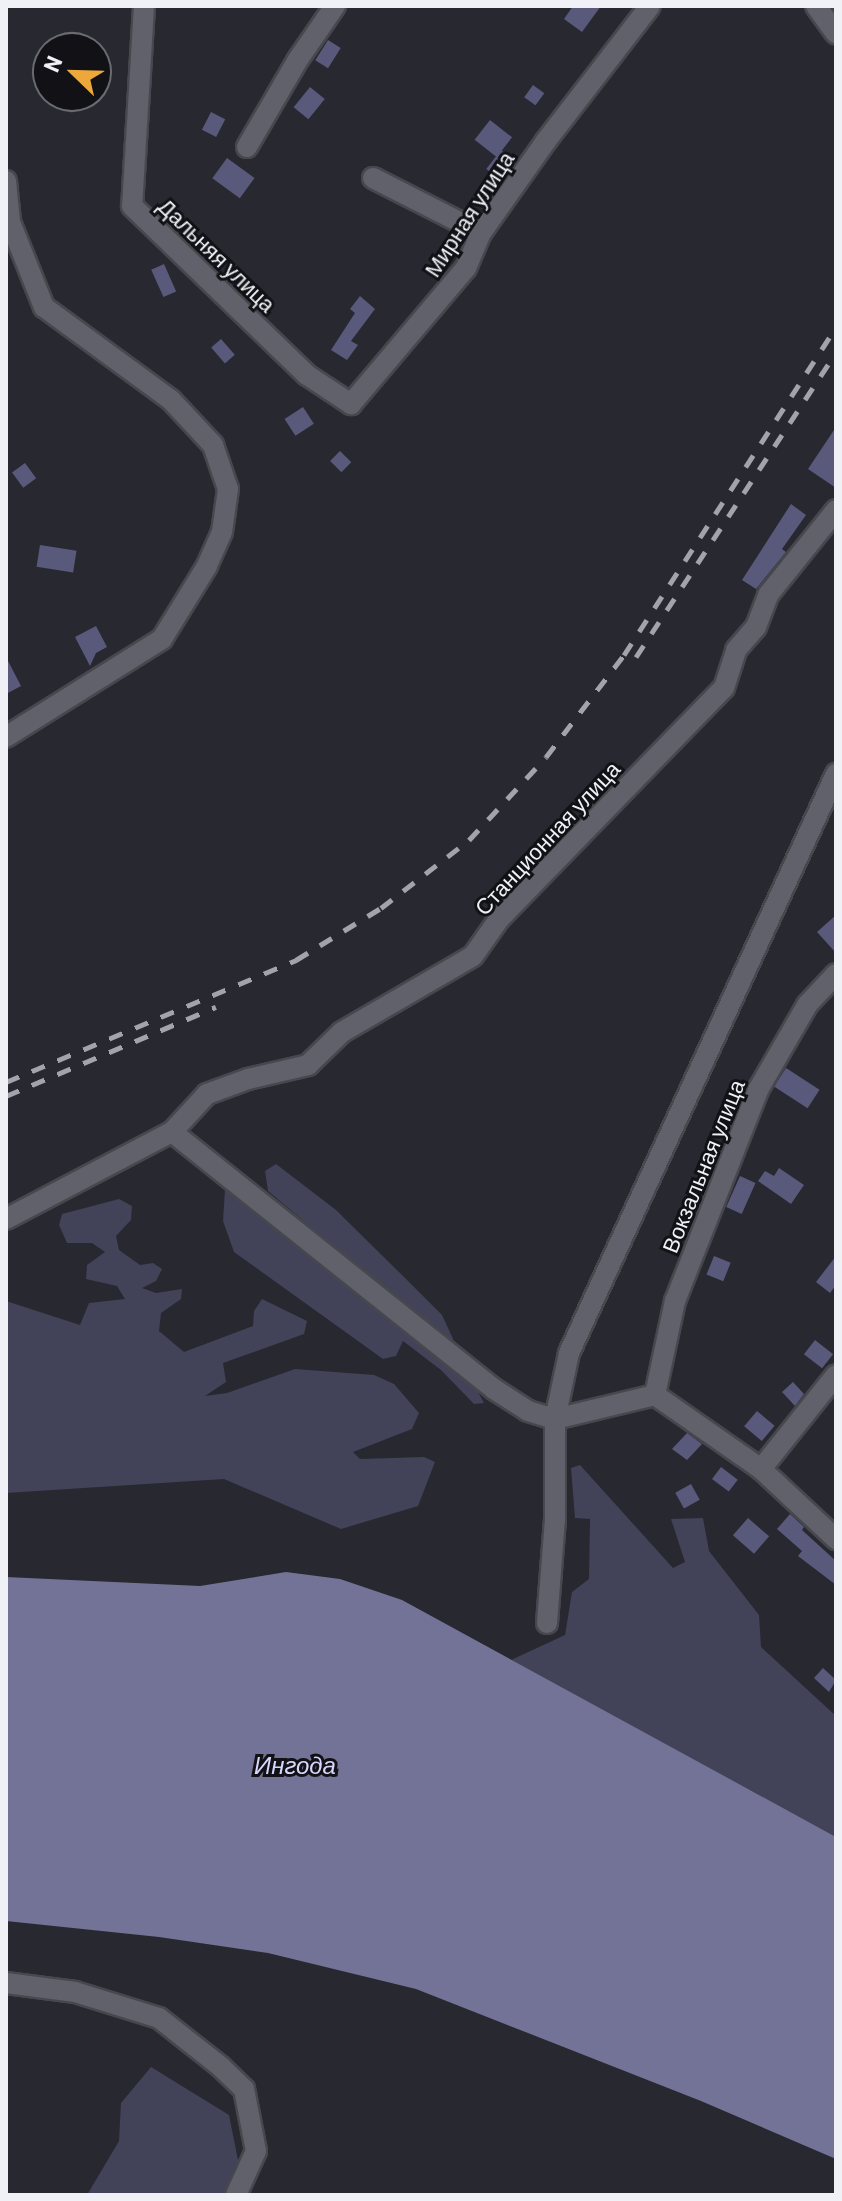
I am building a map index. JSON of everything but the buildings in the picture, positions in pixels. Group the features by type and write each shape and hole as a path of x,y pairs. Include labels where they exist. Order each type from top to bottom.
{"street":[{"name":"Дальняя улица","path":"144,6 132,206 307,375 351,404"},
{"path":"247,147 297,61 335,6"},
{"name":"Мирная улица","path":"351,404 466,268 481,233 546,141 650,6"},
{"path":"816,6 836,34"},
{"path":"373,178 481,233"},
{"path":"6,181 10,222 44,307 171,400 213,445 228,489 222,532 207,566 162,639 6,737"},
{"name":"Станционная улица","path":"6,1219 172,1132 207,1094 248,1079 308,1065 342,1032 473,956 499,919 724,688 736,650 756,627 768,595 836,510"},
{"path":"547,1623 555,1520 555,1419 569,1353 836,774"},
{"name":"Вокзальная улица","path":"655,1395 675,1301 752,1103 807,1005 836,974"},
{"path":"172,1132 494,1389 528,1411 555,1419 655,1395 761,1469 836,1539"},
{"path":"761,1469 836,1375"},
{"path":"6,1983 75,1992 159,2018 221,2067 244,2089 256,2151 236,2195"}],"shaded area":[{"path":"276,1164 336,1210 406,1279 442,1315 454,1341 428,1325 268,1191 265,1171"},
{"path":"225,1190 240,1196 475,1386 484,1403 474,1404 441,1370 403,1341 396,1356 383,1359 234,1252 223,1221"},
{"path":"119,1199 132,1206 131,1220 116,1236 119,1250 140,1265 153,1263 162,1269 156,1281 142,1288 156,1293 182,1289 181,1299 161,1313 159,1331 184,1352 253,1326 254,1311 262,1299 307,1321 304,1334 223,1363 226,1382 205,1396 227,1393 295,1369 374,1375 394,1384 419,1413 412,1429 353,1452 360,1459 424,1457 435,1462 418,1506 341,1529 224,1479 6,1493 6,1301 80,1325 89,1303 125,1299 117,1286 86,1279 87,1265 105,1252 92,1243 67,1243 59,1225 62,1214"},
{"path":"580,1465 673,1568 685,1562 671,1519 703,1518 709,1551 759,1615 761,1647 836,1716 836,1837 511,1660 565,1635 572,1592 589,1579 590,1519 575,1518 571,1468"},
{"path":"151,2067 229,2115 240,2170 229,2195 87,2195 119,2141 121,2103"}],"water":[{"name":"Ингода","path":"286,1572 340,1579 402,1600 836,1837 836,2159 701,2101 416,1989 268,1953 159,1937 6,1921 6,1577 200,1586"}],"railway":[{"path":"6,1082 296,960 381,908 469,840 546,757 624,655 836,327"},
{"path":"636,657 836,352"},
{"path":"6,1096 216,1007"}]}
